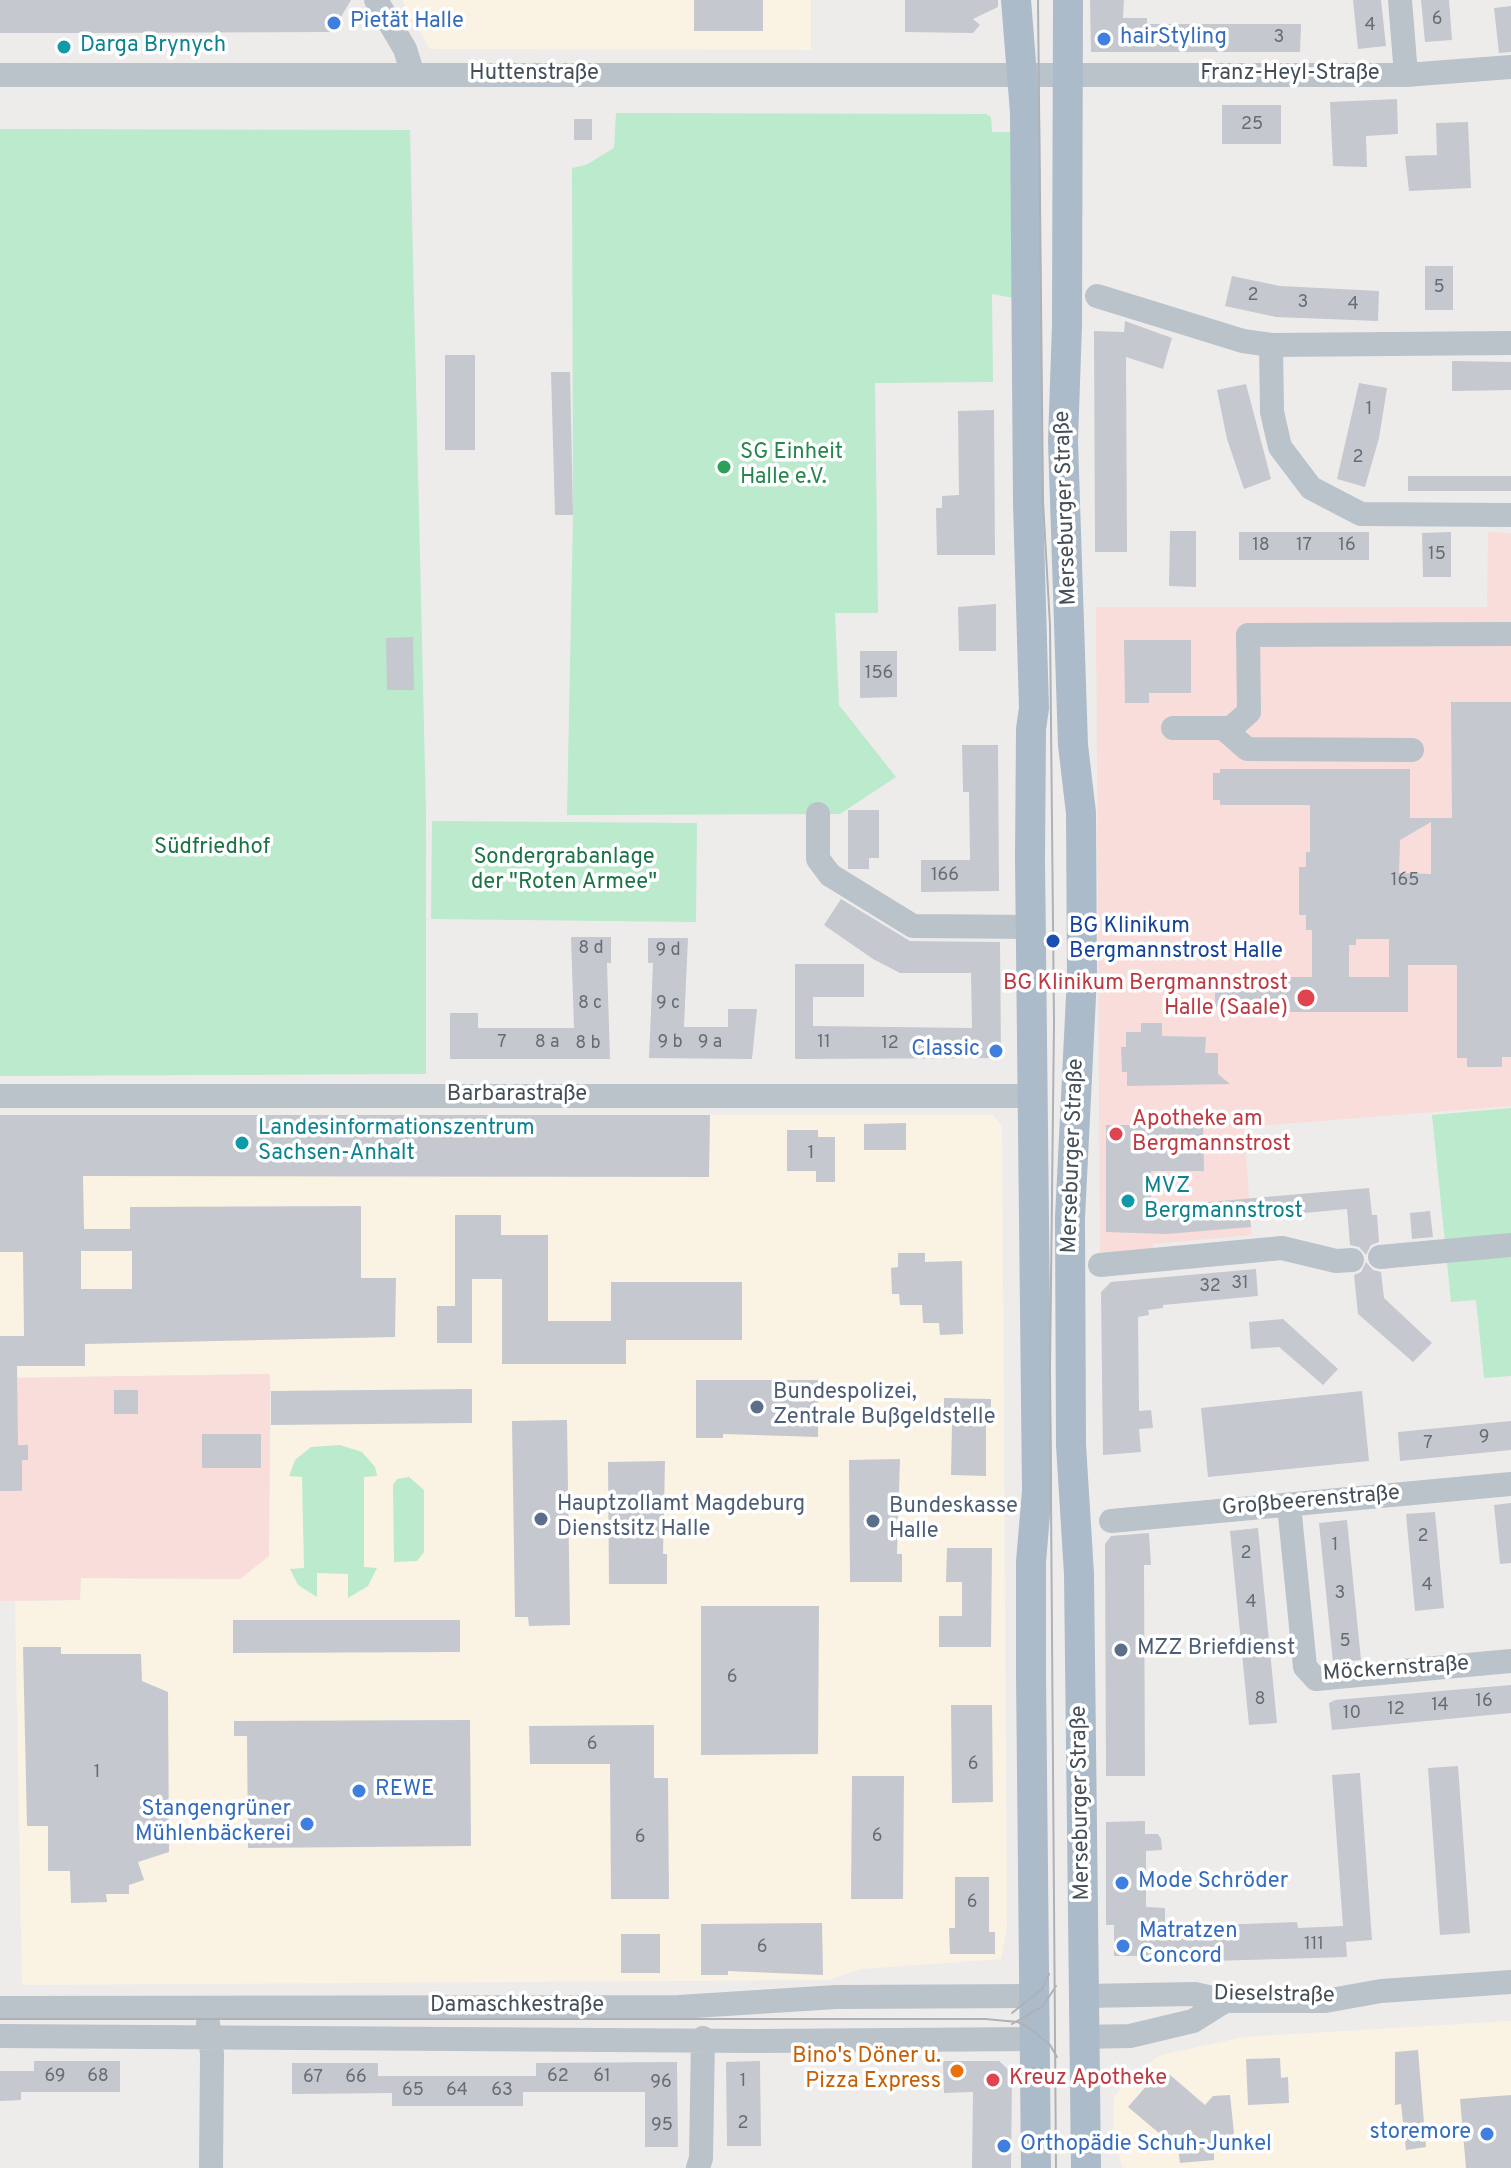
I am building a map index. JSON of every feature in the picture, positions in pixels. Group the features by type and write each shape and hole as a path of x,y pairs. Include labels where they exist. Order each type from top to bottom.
{"main road":[{"name":"Merseburger Straße","path":"1016,0 1025,112 1028,503 1033,564 1031,927 1037,1491 1031,1562 1031,1689 1036,2168"},
{"name":"Merseburger Straße","path":"1068,0 1067,325 1062,410 1072,728 1081,813 1082,976 1075,1070 1070,1230 1071,1445 1079,1574 1086,2168"},
{"path":"1034,1996 1084,1996"},
{"path":"1034,2039 1084,2037"}],"street":[{"path":"376,0 405,49 413,75"},
{"path":"1400,0 1406,75"},
{"name":"Franz-Heyl-Straße","path":"1068,76 1406,75 1511,67"},
{"name":"Huttenstraße","path":"0,75 1068,76"},
{"path":"1097,296 1243,341 1271,345 1511,343"},
{"path":"1271,345 1272,412 1280,447 1311,488 1361,514 1511,515"},
{"path":"1173,728 1231,728 1249,712 1248,635 1511,634"},
{"path":"1223,728 1247,749 1412,750"},
{"path":"818,814 818,859 830,875 913,926 1031,927"},
{"name":"Barbarastraße","path":"0,1096 1034,1096"},
{"path":"1380,1257 1511,1245"},
{"path":"1100,1265 1282,1248 1336,1261 1352,1260"},
{"name":"Großbeerenstraße","path":"1111,1521 1511,1484"},
{"name":"Möckernstraße","path":"1289,1505 1305,1667 1316,1679 1511,1661"},
{"name":"Dieselstraße","path":"1084,1996 1195,1994 1225,2001 1325,2001 1381,1991 1511,1982"},
{"name":"Damaschkestraße","path":"0,2008 679,2007 836,1997 1034,1996"},
{"path":"1084,2037 1127,2036 1193,2021 1225,2001"},
{"path":"206,2008 211,2168"},
{"name":"Damaschkestraße","path":"0,2036 703,2038 755,2041 1034,2039"},
{"path":"698,2168 703,2038"}],"shaded area":[{"path":"402,0 811,0 811,50 430,49"},
{"name":"BG Klinikum Bergmannstrost Halle (Saale)","path":"1488,532 1511,533 1511,1106 1244,1127 1252,1235 1153,1244 1153,1260 1100,1265 1096,607 1487,607"},
{"path":"0,1115 993,1115 1002,1126 1007,1927 1001,1959 861,1969 828,1980 22,1985 15,1601 80,1600 80,1578 239,1579 269,1556 271,1391 269,1374 0,1378"},
{"path":"270,1374 269,1556 240,1579 81,1578 80,1600 0,1601 0,1378"},
{"path":"1511,2021 1511,2168 1122,2168 1113,2129 1114,2097 1132,2075 1161,2055 1244,2037"}],"green space":[{"name":"SG Einheit Halle e.V.","path":"616,113 986,114 991,117 992,132 1014,132 1019,299 992,294 993,382 875,383 878,613 835,613 839,705 896,777 840,814 567,815 573,515 572,168 586,165 614,148"},
{"name":"Südfriedhof","path":"0,129 410,130 426,813 426,1074 0,1076"},
{"name":"Sondergrabanlage der \"Roten Armee\"","path":"432,821 697,823 696,922 431,919"},
{"path":"1511,1108 1511,1376 1484,1378 1476,1300 1451,1302 1432,1115"},
{"path":"340,1445 362,1452 375,1467 377,1476 364,1477 364,1567 377,1568 368,1586 348,1598 348,1574 317,1573 317,1597 298,1585 290,1569 304,1568 302,1477 289,1476 295,1460 311,1447"},
{"path":"409,1477 424,1490 424,1552 417,1561 394,1562 393,1485 397,1479"}],"building":[{"path":"0,0 351,0 332,32 0,33"},
{"path":"694,0 763,0 763,31 694,31"},
{"path":"905,0 998,0 998,7 973,19 980,25 973,33 905,32"},
{"path":"1090,0 1124,0 1123,18 1147,18 1147,24 1301,24 1300,52 1091,52"},
{"path":"1353,0 1381,0 1386,46 1358,49"},
{"path":"1421,0 1449,0 1452,40 1425,42"},
{"path":"1511,6 1511,52 1499,53 1494,8"},
{"path":"1397,99 1398,134 1366,136 1367,167 1333,166 1330,102"},
{"path":"1222,105 1281,105 1281,144 1222,144"},
{"path":"574,119 592,119 592,140 574,140"},
{"path":"1468,122 1471,188 1409,191 1405,156 1437,155 1436,123"},
{"path":"1425,266 1453,266 1453,310 1425,310"},
{"path":"1232,276 1280,286 1379,291 1378,321 1276,317 1225,306"},
{"path":"1125,321 1172,338 1163,369 1126,357 1127,552 1095,552 1094,331 1124,332"},
{"path":"445,355 475,355 475,450 445,450"},
{"path":"1452,361 1511,362 1511,390 1452,391"},
{"path":"551,372 570,372 573,515 555,515"},
{"path":"1359,383 1387,388 1379,438 1365,487 1337,479"},
{"path":"1246,384 1271,479 1244,489 1227,439 1217,390"},
{"path":"994,410 995,555 937,555 936,508 942,508 942,496 959,495 958,411"},
{"path":"1408,476 1511,476 1511,491 1408,491"},
{"path":"1170,531 1196,531 1196,587 1169,586"},
{"path":"1239,532 1369,532 1369,560 1239,560"},
{"path":"1451,532 1451,577 1423,577 1422,533"},
{"path":"996,604 996,651 959,651 958,607"},
{"path":"413,637 414,690 387,690 386,638"},
{"path":"1124,640 1191,640 1191,693 1149,693 1149,703 1125,703"},
{"path":"860,651 897,651 897,697 860,698"},
{"path":"1451,702 1511,702 1511,1057 1502,1057 1502,1067 1467,1067 1467,1058 1457,1058 1457,965 1408,965 1408,1012 1221,1012 1221,1007 1215,1007 1215,982 1221,982 1221,977 1312,977 1312,930 1306,930 1306,915 1299,915 1299,867 1306,867 1306,852 1310,852 1310,805 1220,805 1220,800 1213,800 1213,773 1220,773 1220,769 1410,769 1410,818 1452,818","holes":["1431,822 1431,874 1399,873 1400,840","1356,939 1389,939 1389,977 1349,977 1349,945 1356,945"]},
{"path":"962,745 998,745 999,891 921,892 921,860 970,860 969,792 963,792"},
{"path":"848,810 879,810 879,858 869,858 869,869 848,869"},
{"path":"841,899 910,941 1000,942 1001,1058 795,1059 795,964 864,964 864,997 813,997 813,1026 972,1028 971,973 900,973 873,959 824,925"},
{"path":"571,937 611,937 611,963 607,963 610,1059 450,1059 450,1013 478,1013 478,1028 574,1028"},
{"path":"648,938 688,938 684,1027 728,1027 728,1009 757,1009 752,1059 649,1058 653,963 648,963"},
{"path":"1141,1023 1162,1023 1162,1036 1206,1037 1205,1053 1218,1053 1218,1074 1230,1084 1127,1086 1127,1072 1122,1072 1121,1047 1126,1047 1126,1032 1141,1032"},
{"path":"0,1115 710,1115 709,1177 83,1176 84,1229 130,1229 130,1207 361,1206 361,1278 396,1278 395,1337 85,1344 85,1366 17,1366 18,1445 28,1445 28,1460 22,1460 22,1491 0,1491 0,1336 24,1336 23,1252 0,1252","holes":["81,1251 132,1251 132,1289 81,1289"]},
{"path":"906,1123 906,1150 864,1150 864,1124"},
{"path":"1106,1125 1203,1125 1204,1171 1151,1171 1151,1207 1369,1188 1372,1215 1377,1215 1379,1242 1371,1245 1366,1255 1359,1247 1350,1245 1347,1209 1250,1218 1251,1227 1166,1234 1106,1232"},
{"path":"787,1130 818,1130 818,1137 835,1137 835,1182 816,1182 816,1171 787,1171"},
{"path":"1430,1211 1433,1237 1412,1239 1410,1213"},
{"path":"455,1215 501,1215 501,1235 548,1235 548,1321 611,1321 611,1282 742,1282 742,1340 626,1340 626,1364 502,1364 502,1279 472,1279 472,1343 437,1343 437,1306 455,1306"},
{"path":"898,1253 925,1253 925,1262 962,1261 963,1334 940,1335 939,1323 923,1323 922,1305 900,1305 899,1294 892,1294 891,1268 898,1267"},
{"path":"1366,1262 1373,1270 1381,1272 1384,1298 1432,1343 1413,1362 1358,1314 1354,1275 1361,1272"},
{"path":"1256,1269 1258,1296 1163,1305 1163,1308 1148,1310 1149,1315 1138,1317 1139,1411 1151,1410 1153,1428 1139,1429 1141,1452 1103,1455 1101,1292 1111,1282"},
{"path":"1283,1319 1338,1369 1323,1385 1279,1347 1251,1349 1249,1322"},
{"name":"Bundespolizei, Zentrale Bußgeldstelle","path":"696,1380 818,1380 818,1437 723,1434 723,1438 696,1438"},
{"path":"472,1389 472,1423 271,1425 271,1391"},
{"path":"114,1390 138,1390 138,1414 114,1414"},
{"path":"1362,1391 1369,1461 1208,1477 1201,1408"},
{"name":"Bundeskasse Halle","path":"944,1398 991,1399 991,1425 986,1425 986,1476 951,1475 952,1425 944,1425"},
{"name":"Hauptzollamt Magdeburg Dienstsitz Halle","path":"567,1420 570,1625 529,1626 528,1617 515,1617 512,1421"},
{"path":"1511,1421 1511,1450 1400,1461 1398,1432"},
{"path":"202,1434 261,1434 261,1468 202,1468"},
{"name":"Bundeskasse Halle","path":"900,1459 897,1554 902,1554 902,1582 850,1582 849,1460"},
{"path":"665,1461 663,1554 667,1554 667,1584 609,1584 608,1462"},
{"path":"1511,1503 1511,1563 1500,1564 1494,1505"},
{"path":"1435,1512 1444,1608 1415,1611 1406,1514"},
{"path":"1347,1520 1361,1660 1333,1662 1319,1523"},
{"path":"1258,1528 1277,1723 1249,1725 1230,1531"},
{"path":"1149,1533 1151,1565 1144,1565 1145,1776 1106,1776 1105,1544 1111,1536"},
{"path":"947,1548 992,1548 991,1647 939,1647 939,1616 962,1616 962,1582 946,1582"},
{"path":"701,1606 819,1606 818,1754 701,1755"},
{"path":"233,1620 460,1620 460,1652 233,1653"},
{"path":"23,1647 61,1647 61,1654 141,1654 142,1681 168,1692 169,1852 138,1862 144,1880 129,1885 129,1894 106,1894 107,1902 71,1903 70,1871 48,1871 48,1826 27,1826"},
{"path":"1511,1685 1511,1713 1332,1730 1329,1703 1335,1700"},
{"path":"951,1705 992,1705 993,1802 952,1803"},
{"name":"REWE","path":"470,1720 471,1846 248,1848 247,1736 234,1736 234,1721"},
{"path":"654,1725 654,1778 668,1778 669,1899 611,1899 610,1764 530,1764 529,1726"},
{"path":"1458,1766 1470,1933 1440,1935 1428,1768"},
{"path":"1360,1773 1372,1940 1346,1942 1347,1957 1144,1963 1144,1956 1114,1956 1114,1925 1106,1925 1106,1822 1145,1821 1145,1834 1158,1834 1161,1839 1162,1850 1146,1851 1146,1907 1165,1908 1165,1927 1297,1922 1298,1928 1343,1926 1332,1775"},
{"path":"852,1776 904,1776 903,1899 851,1899"},
{"path":"955,1877 989,1877 989,1932 995,1932 995,1954 950,1954 949,1928 955,1928"},
{"path":"822,1923 823,1975 728,1971 728,1975 701,1975 701,1924"},
{"path":"621,1934 660,1934 660,1973 621,1973"},
{"path":"1418,2050 1426,2147 1406,2150 1401,2104 1395,2105 1395,2052"},
{"path":"1280,2058 1281,2078 1288,2077 1289,2103 1248,2105 1246,2059"},
{"path":"34,2061 120,2061 120,2092 21,2092 21,2100 0,2101 0,2071 34,2071"},
{"path":"760,2061 761,2146 727,2146 726,2062"},
{"path":"943,2061 999,2061 1012,2073 1011,2168 972,2168 973,2092 944,2093"},
{"path":"677,2062 678,2147 645,2147 645,2092 523,2092 523,2106 392,2106 392,2093 292,2094 292,2063 378,2063 378,2076 536,2076 536,2063"},
{"path":"1162,2068 1205,2105 1213,2096 1230,2095 1234,2133 1224,2144 1214,2147 1214,2160 1180,2163 1178,2149 1128,2107"},
{"name":"storemore","path":"1511,2095 1511,2168 1466,2168 1460,2099"}],"tram line":[{"path":"1038,0 1043,502 1050,625 1054,1022 1050,1367 1056,2168"},
{"path":"1012,2013 1042,1989 1049,1974"},
{"path":"1012,2024 1043,2006 1056,1986"},
{"path":"0,2019 985,2019 1018,2022 1050,2045 1057,2057"}],"place":[{"name":"Pietät Halle","path":"334,23"},
{"name":"hairStyling","path":"1104,39"},
{"name":"Darga Brynych","path":"64,47"},
{"name":"SG Einheit Halle e.V.","path":"724,467"},
{"name":"BG Klinikum Bergmannstrost Halle","path":"1053,941"},
{"name":"BG Klinikum Bergmannstrost Halle (Saale)","path":"1306,998"},
{"name":"Classic","path":"996,1051"},
{"name":"Apotheke am Bergmannstrost","path":"1116,1134"},
{"name":"Landesinformationszentrum Sachsen-Anhalt","path":"242,1143"},
{"name":"MVZ Bergmannstrost","path":"1128,1201"},
{"name":"Bundespolizei, Zentrale Bußgeldstelle","path":"757,1407"},
{"name":"Hauptzollamt Magdeburg Dienstsitz Halle","path":"541,1519"},
{"name":"Bundeskasse Halle","path":"873,1521"},
{"name":"MZZ Briefdienst","path":"1121,1650"},
{"name":"REWE","path":"359,1791"},
{"name":"Stangengrüner Mühlenbäckerei","path":"307,1824"},
{"name":"Mode Schröder","path":"1122,1883"},
{"name":"Matratzen Concord","path":"1123,1946"},
{"name":"Bino's Döner u. Pizza Express","path":"957,2071"},
{"name":"Kreuz Apotheke","path":"993,2080"},
{"name":"storemore","path":"1487,2134"},
{"name":"Orthopädie Schuh-Junkel","path":"1004,2146"}]}
